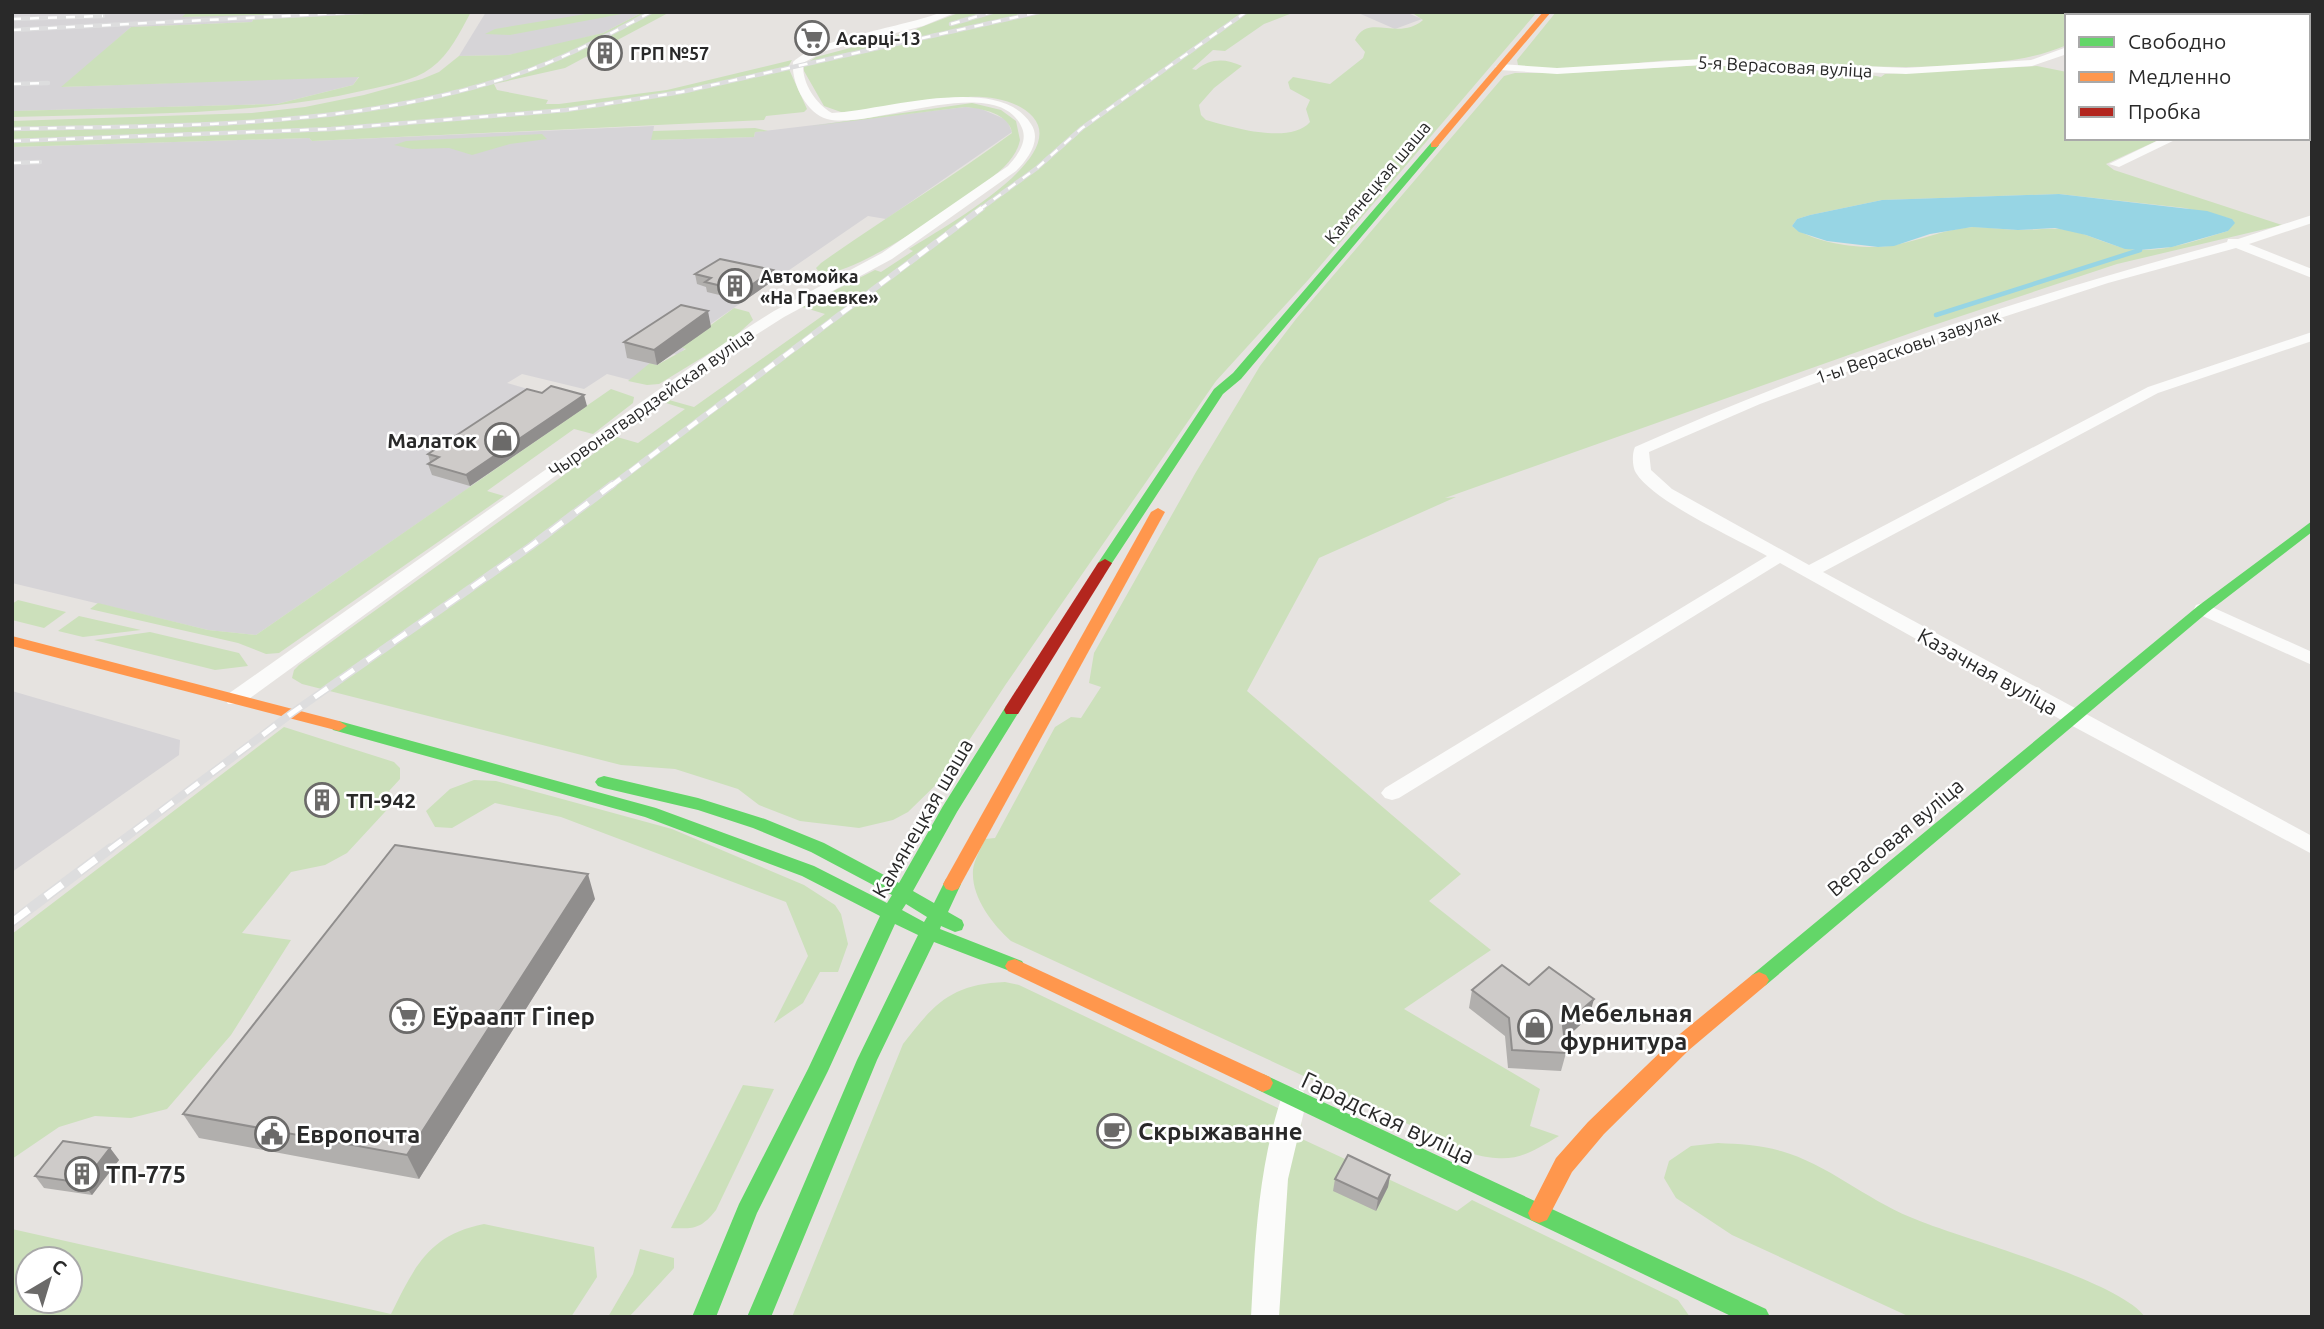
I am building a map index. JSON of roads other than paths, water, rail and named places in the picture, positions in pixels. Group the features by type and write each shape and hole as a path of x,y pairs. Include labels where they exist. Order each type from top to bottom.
{"main road":[{"name":"Камянецкая шаша","path":"704,1317 747,1212 818,1071 891,913 949,810 1152,488 1218,392 1237,376 1547,12"},
{"name":"Камянецкая шаша","path":"759,1317 802,1208 938,912 986,820 1169,494 1232,395 1237,376"},
{"name":"Верасовая вуліца","path":"1539,1213 1564,1165 1596,1128 1682,1044 2203,609 2312,525"},
{"path":"12,630 685,824 808,871 928,932"},
{"path":"12,641 729,813 824,852 938,912"},
{"name":"Гарадская вуліца","path":"938,912 1000,959"},
{"name":"Гарадская вуліца","path":"928,932 1000,959 1758,1317"}],"street":[{"name":"Чырвонагвардзейская вуліца","path":"241,694 741,338 786,310 887,256 1007,173 1025,152 1029,134 1023,119 1003,105 983,100 962,100 830,116 818,110 798,78 798,62 821,49 920,24 952,12"},
{"name":"5-я Верасовая вуліца","path":"1500,67 1557,71 1703,62 1906,71 2032,63 2065,51"},
{"path":"2115,164 2169,140"},
{"name":"1-ы Верасковы завулак","path":"1666,493 1643,471 1642,450 1694,425 1913,341 2105,280 2232,242 2280,231 2312,219"},
{"path":"2232,242 2312,274"},
{"path":"1811,571 2153,390 2312,336"},
{"name":"Казачная вуліца","path":"1666,493 2312,846"},
{"path":"1392,793 1781,555"},
{"path":"2203,609 2312,659"},
{"path":"1265,1317 1275,1167 1294,1099"}],"water":[{"path":"2059,194 2207,211 2232,219 2235,223 2228,231 2172,247 2140,250 2125,249 2086,235 2055,228 2018,230 1972,227 1930,234 1894,246 1878,247 1827,241 1799,232 1792,226 1797,219 1810,215 1882,200"}],"waterway":[{"path":"1936,315 2140,250"}],"railway":[{"path":"12,30 363,12"},
{"path":"12,129 275,120 405,103 469,89 532,69 577,50 651,12"},
{"path":"951,24 992,12"},
{"path":"12,141 331,129 566,110 681,92 1039,12"},
{"path":"979,210 1037,168 1082,128 1246,12"},
{"path":"12,19 103,16"},
{"path":"12,84 48,83"},
{"path":"12,163 40,162"},
{"path":"611,486 982,208"},
{"path":"109,850 292,713 531,546 613,484"},
{"path":"12,922 111,848"}],"place":[{"name":"Асарці-13","path":"812,38"},
{"name":"ГРП №57","path":"605,53"},
{"name":"Автомойка «На Граевке»","path":"735,286"},
{"name":"Малаток","path":"502,440"},
{"name":"ТП-942","path":"322,800"},
{"name":"Еўраапт Гіпер","path":"407,1016"},
{"name":"Мебельная фурнитура","path":"1535,1027"},
{"name":"Скрыжаванне","path":"1114,1131"},
{"name":"Европочта","path":"272,1134"},
{"name":"ТП-775","path":"82,1174"}]}
